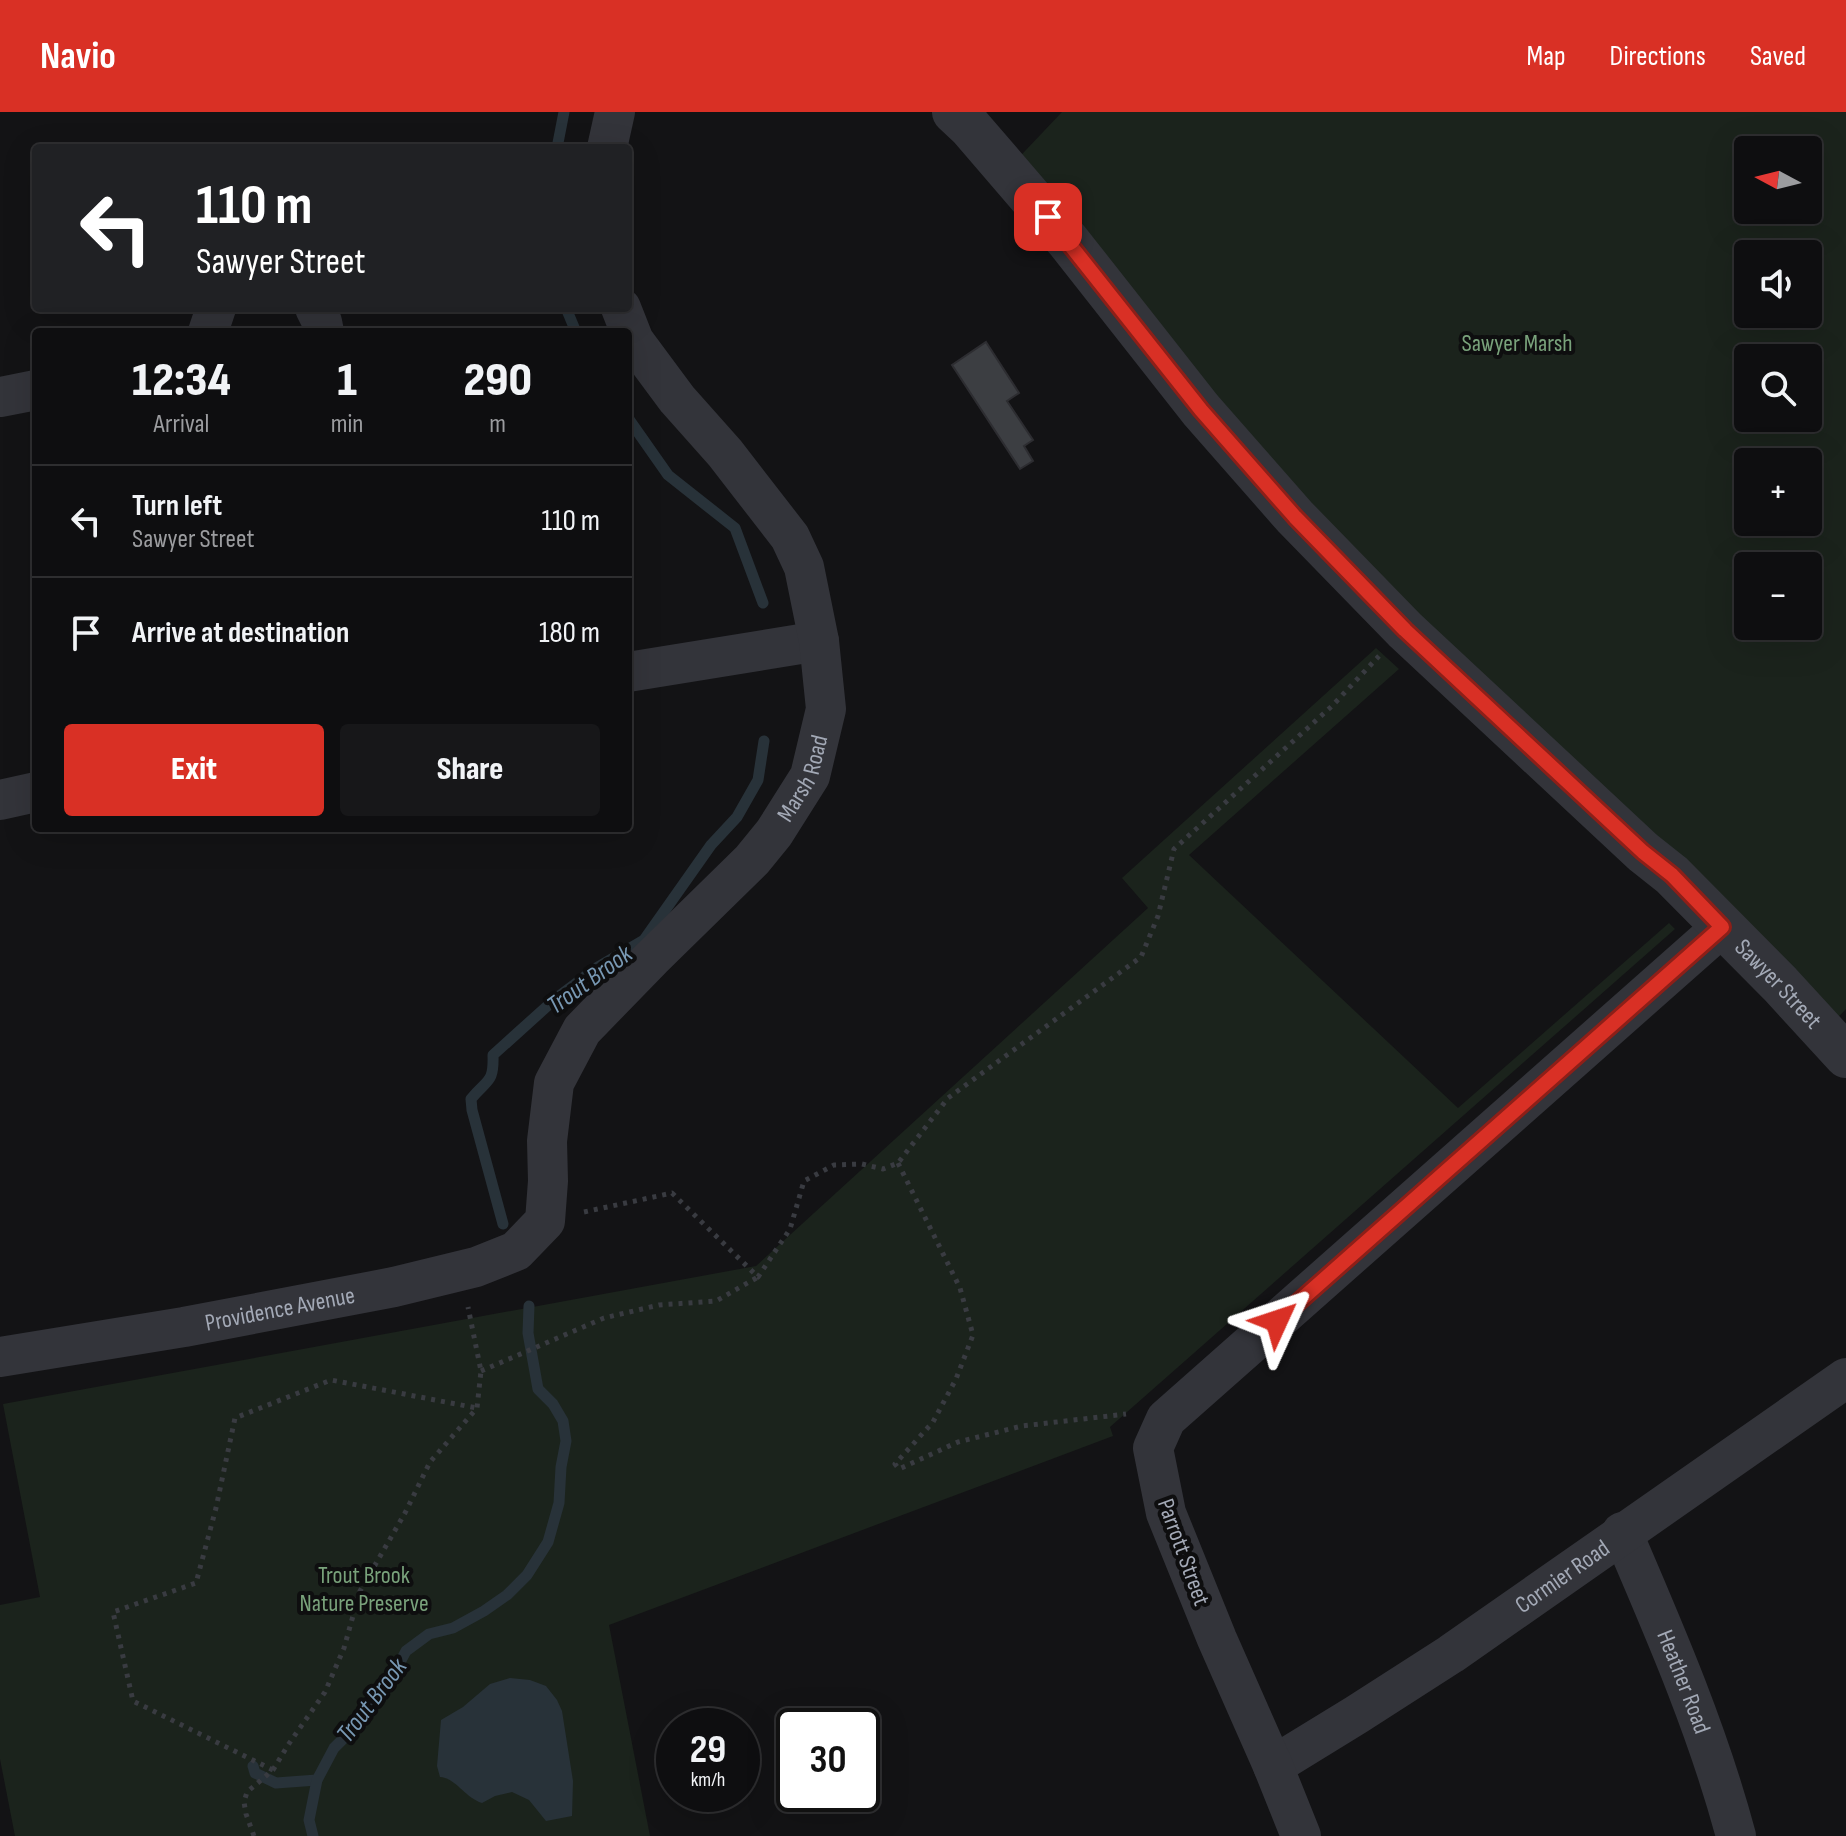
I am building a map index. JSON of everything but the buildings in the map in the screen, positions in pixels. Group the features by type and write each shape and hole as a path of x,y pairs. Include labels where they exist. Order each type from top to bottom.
{"street":[{"path":"608,144 615,112"},
{"name":"Sawyer Street","path":"954,112 1068,241 1211,422 1295,517 1405,630 1643,852 1672,875 1846,1056"},
{"name":"Marsh Road","path":"545,1221 547,1141 554,1083 582,1030 752,860 774,833 810,776 826,709 819,641 804,567 790,537 725,453 677,399 632,336"},
{"path":"0,397 32,391"},
{"path":"632,671 819,641"},
{"path":"0,800 32,793"},
{"path":"1166,1419 1722,927"},
{"name":"Providence Avenue","path":"0,1357 199,1324 394,1287 476,1267 516,1251 545,1221"},
{"name":"Cormier Road","path":"1273,1766 1451,1654 1846,1378"},
{"name":"Parrott Street","path":"1166,1419 1153,1448 1166,1513 1301,1836"},
{"name":"Heather Road","path":"1622,1532 1689,1694 1721,1780 1736,1836"}],"path":[{"path":"481,1371 604,1318 659,1305 716,1301 758,1277 790,1229 804,1181 834,1165 862,1164 883,1169 898,1163 948,1098 1141,957 1158,916 1174,849 1332,706 1405,630"},
{"path":"898,1163 960,1288 973,1335 939,1412 895,1464 899,1469 958,1442 1022,1426 1134,1413 1166,1419"},
{"path":"545,1221 672,1193 758,1277"},
{"path":"254,1836 244,1802 247,1792 273,1770 325,1692 344,1648 360,1591 430,1462 477,1408 481,1371 461,1270"},
{"path":"273,1770 133,1701 113,1612 196,1583 235,1418 331,1380 477,1408"}],"green space":[{"name":"Sawyer Marsh","path":"1062,112 1846,112 1846,1009 1824,1032 1405,630 1007,170"},
{"name":"Trout Brook Nature Preserve","path":"1376,648 1399,669 1189,855 1458,1108 1669,923 1675,929 1110,1427 1113,1436 609,1625 650,1836 15,1836 0,1759 0,1605 40,1597 3,1404 756,1266 1148,908 1122,878"}],"shaded area":[{"path":"510,1678 546,1686 562,1711 573,1781 572,1816 546,1821 529,1800 512,1792 482,1803 440,1777 437,1766 441,1720 463,1707 490,1684"}],"waterway":[{"name":"Trout Brook","path":"558,144 564,112"},
{"name":"Trout Brook","path":"568,312 574,328"},
{"name":"Trout Brook","path":"632,424 668,475 735,528 763,603"},
{"name":"Trout Brook","path":"503,1224 471,1099 491,1076 493,1055 554,1000 598,967 644,940 711,845 737,817 758,780 764,741"},
{"name":"Trout Brook","path":"313,1836 309,1820 317,1780 334,1748 359,1723 388,1685 406,1651 429,1634 453,1628 507,1595 527,1575 548,1542 559,1503 566,1441 563,1421 553,1404 538,1389 528,1333 529,1306"},
{"path":"253,1766 255,1773 276,1783 317,1780"}],"route":[{"path":"1048,217 1201,410 1295,517 1405,630 1643,852 1672,875 1722,927 1277,1321"}]}
